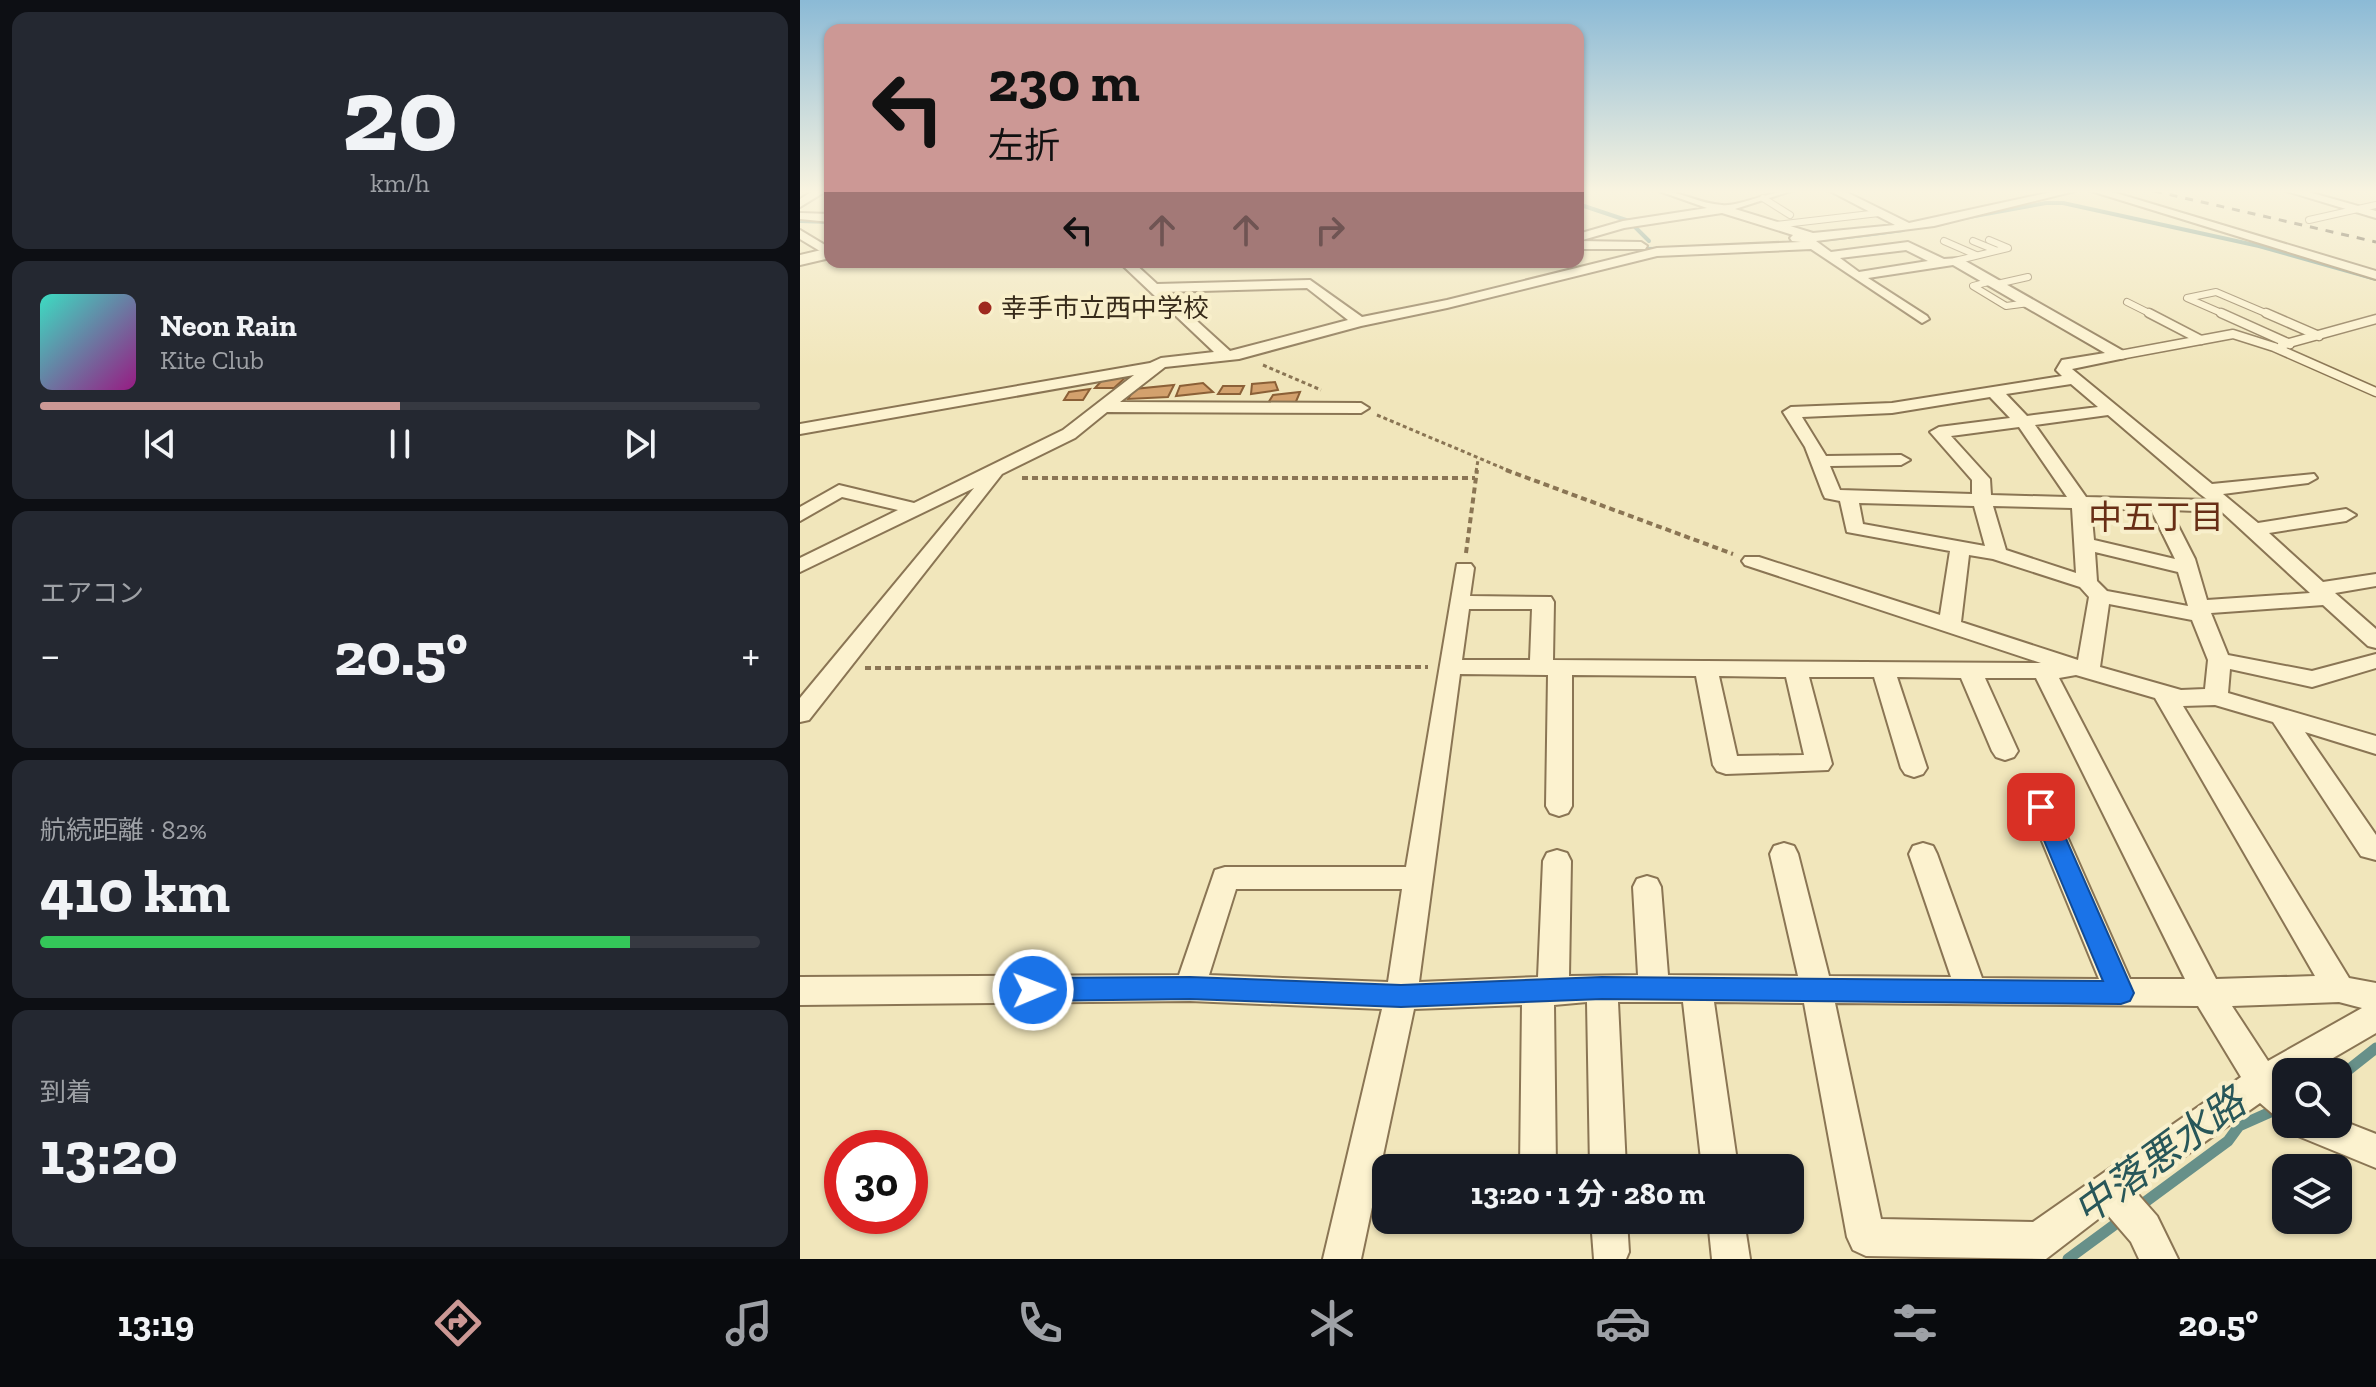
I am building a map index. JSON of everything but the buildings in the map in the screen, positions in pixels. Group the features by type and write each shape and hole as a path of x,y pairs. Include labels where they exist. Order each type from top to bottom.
{"street":[{"path":"800,566 996,473 1069,434 1161,363 1227,356 1657,252 1688,250"},
{"path":"1820,250 1922,319"},
{"path":"1828,256 1878,250"},
{"path":"1917,250 1994,283 2120,355"},
{"path":"2292,250 2376,275"},
{"path":"800,260 824,254"},
{"path":"1856,276 1948,262"},
{"path":"1132,268 1227,356"},
{"path":"1154,288 1310,284 1359,322"},
{"path":"2120,355 2067,363 2064,370 2227,506 2376,641"},
{"path":"800,429 1154,367"},
{"path":"2072,379 1892,408 1791,412 1820,461 1832,494 1849,497 2227,506"},
{"path":"1992,390 2023,421 2081,503 2094,590 2088,671"},
{"path":"1104,407 1361,408"},
{"path":"1997,554 1982,500 1981,479 1939,432 2111,410"},
{"path":"1820,461 1901,460"},
{"path":"800,714 996,473"},
{"path":"2207,490 2308,478"},
{"path":"800,515 839,491 917,509"},
{"path":"1849,497 1854,528 1997,554 2094,590 2200,611 2324,594 2376,580"},
{"path":"2158,505 2187,568 2219,660 2216,697"},
{"path":"2252,530 2346,515"},
{"path":"2085,544 2187,568"},
{"path":"1950,625 1960,549"},
{"path":"1752,561 2164,694 2181,698 2216,697 2376,745"},
{"path":"1342,1259 1401,996 1464,568"},
{"path":"1459,603 1543,602 1559,806"},
{"path":"2219,660 2312,679 2376,661"},
{"path":"1451,667 2088,671"},
{"path":"1706,669 1726,765 1819,764 1796,670"},
{"path":"1883,670 1914,768"},
{"path":"1970,671 2005,751"},
{"path":"2044,671 2207,993 2272,1090"},
{"path":"2164,694 2339,989"},
{"path":"2281,716 2371,849 2376,849"},
{"path":"2041,807 2121,993"},
{"path":"1784,854 1817,990 1866,1237 2028,1250 2112,1192 2272,1093"},
{"path":"1923,854 1971,991"},
{"path":"1539,1154 1545,992 1557,861"},
{"path":"1190,988 1225,878 1420,878"},
{"path":"1647,887 1654,988"},
{"path":"800,991 1190,988 1401,996 1602,988 2121,993 2339,989 2376,997"},
{"path":"1602,988 1608,1154"},
{"path":"1697,989 1718,1154"},
{"path":"2319,1058 2376,1016"},
{"path":"2344,1138 2376,1151"},
{"path":"2112,1192 2151,1244"},
{"path":"1728,1234 1731,1259"}],"lane":[{"path":"1964,250 1976,255"},
{"path":"1948,262 2001,250"},
{"path":"2028,277 1973,286 2006,306 2029,303"},
{"path":"2290,344 2187,298 2216,292 2319,336"},
{"path":"2127,302 2202,341"},
{"path":"2274,347 2376,319"},
{"path":"2120,355 2233,334 2274,347 2376,392"}],"path":[{"path":"1464,568 1478,460 1752,561"},
{"path":"996,473 1475,478"},
{"path":"839,668 1451,667"}],"waterway":[{"path":"2272,250 2376,279"},
{"name":"中落悪水路","path":"2352,1067 2376,1048"},
{"name":"中落悪水路","path":"2137,1208 2228,1141 2239,1126 2272,1111"},
{"name":"中落悪水路","path":"2068,1259 2121,1220"}],"place":[{"name":"幸手市立西中学校","path":"985,308"}],"district":[{"name":"中五丁目","path":"2156,517"}],"route":[{"path":"1033,990 1190,988 1401,996 1538,993 1602,988 2121,993 2041,807"}]}
